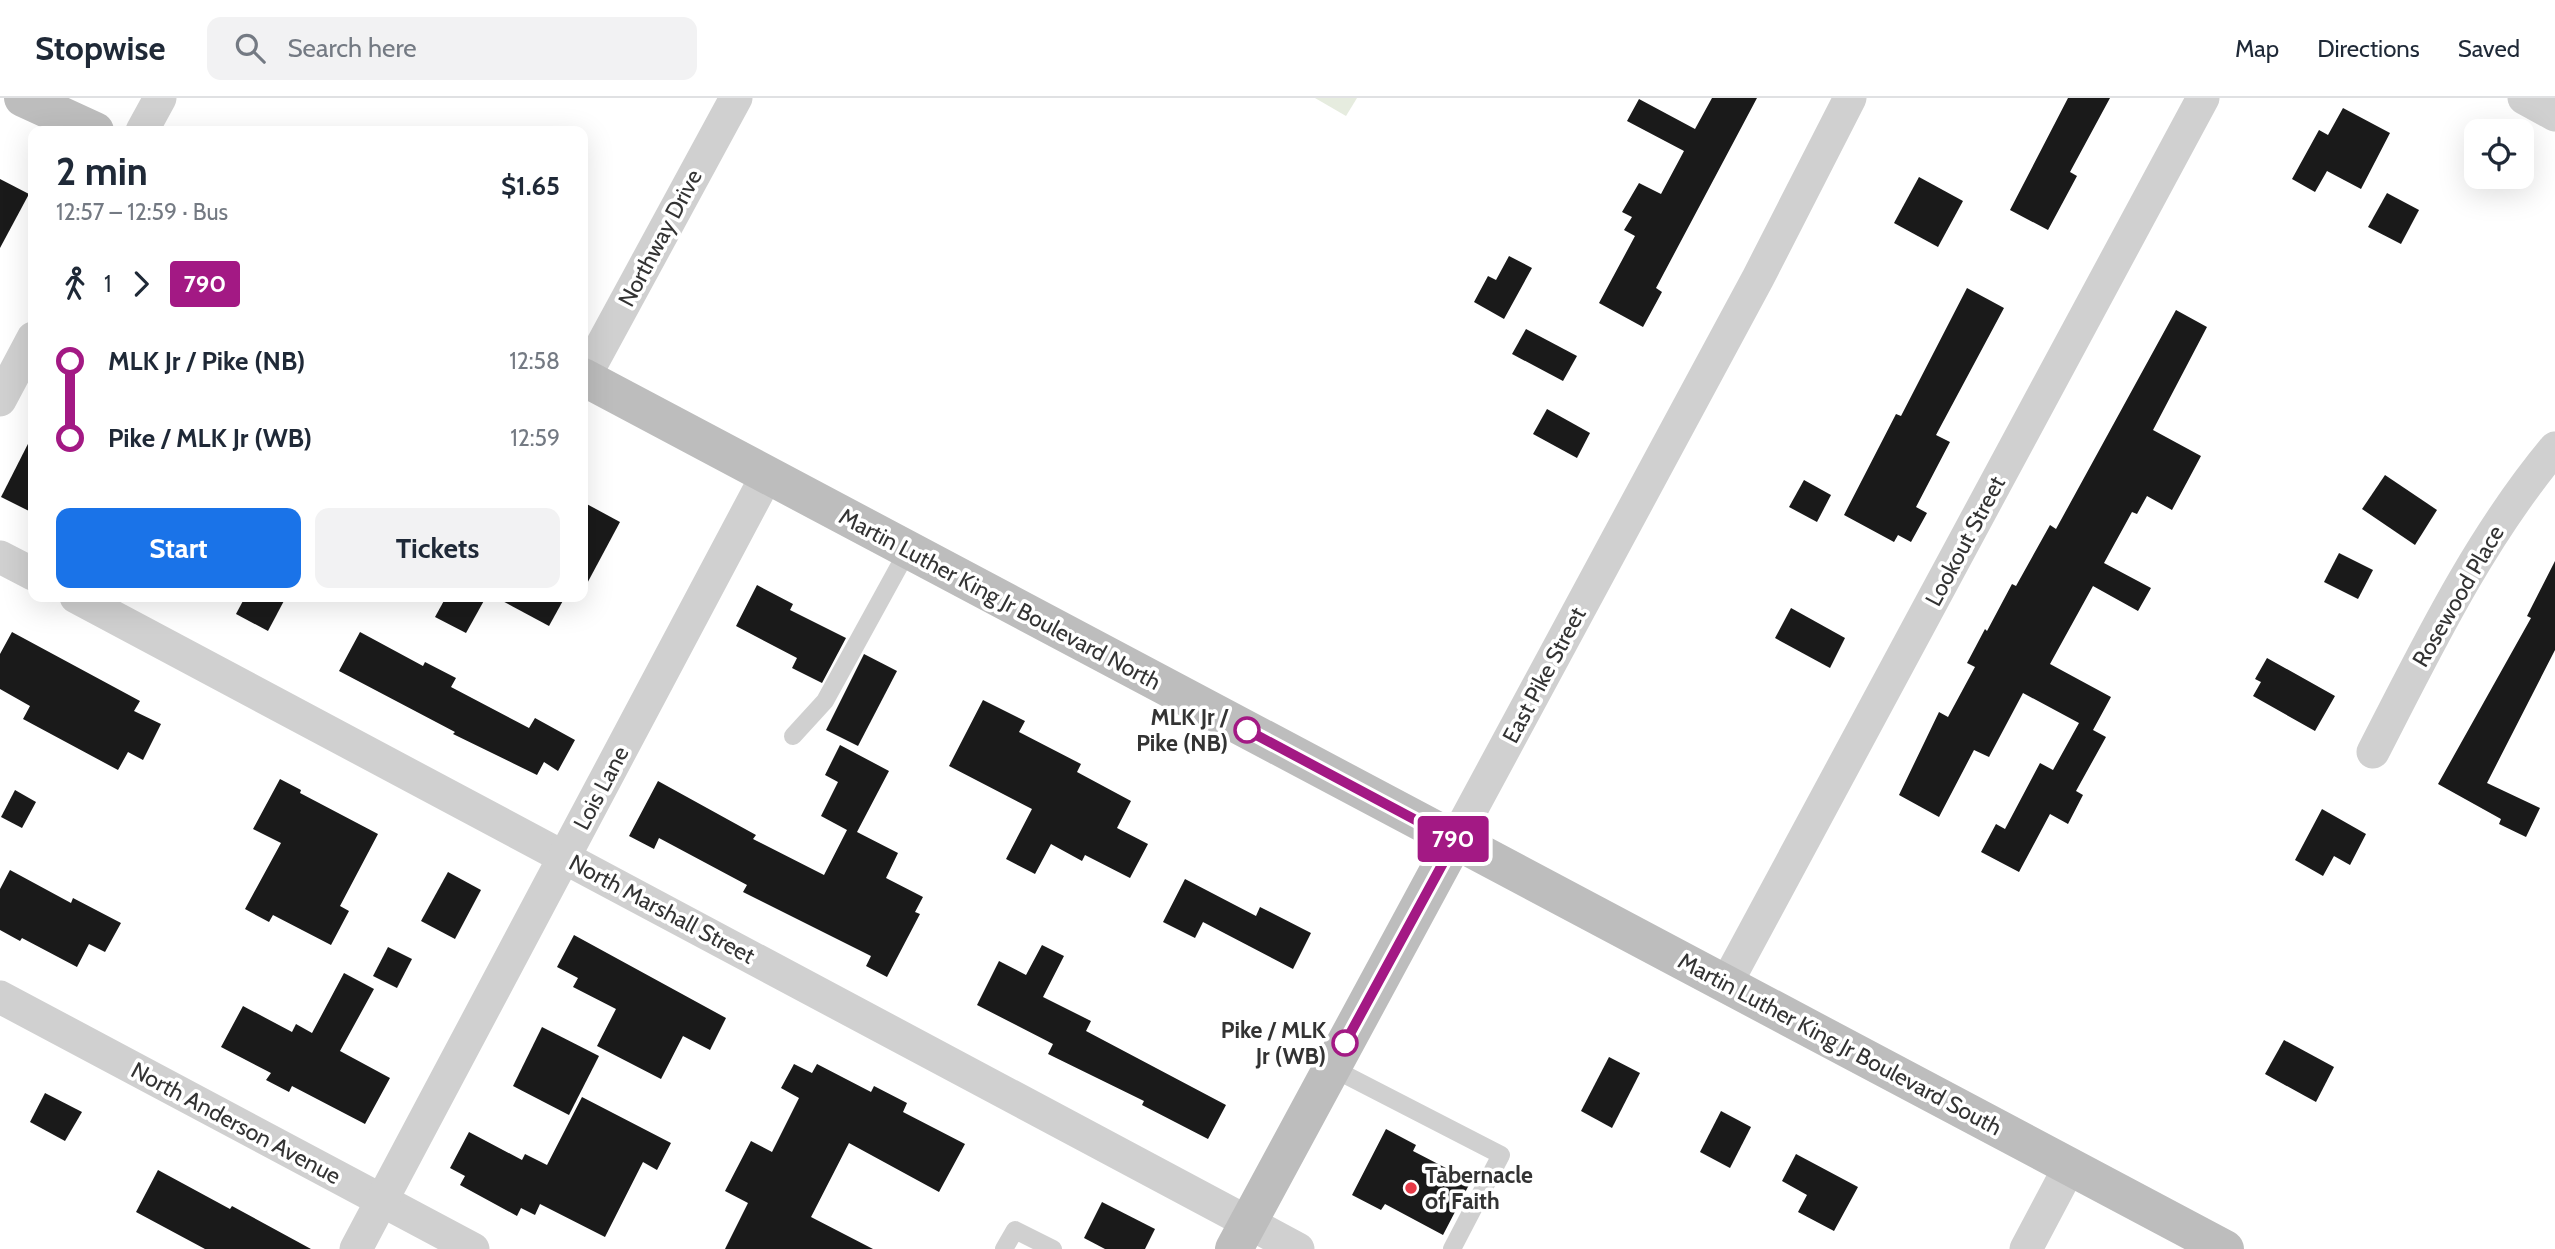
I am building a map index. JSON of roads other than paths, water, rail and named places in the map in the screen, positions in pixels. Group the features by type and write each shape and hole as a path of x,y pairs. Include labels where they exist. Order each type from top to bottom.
{"main road":[{"path":"23,98 84,126"},
{"name":"Martin Luther King Jr Boulevard North","path":"588,380 1455,841"},
{"name":"Martin Luther King Jr Boulevard South","path":"1455,841 2225,1249"},
{"name":"East Pike Street","path":"1241,1236 1455,841"}],"street":[{"path":"145,126 160,98"},
{"name":"Northway Drive","path":"588,371 736,98"},
{"name":"East Pike Street","path":"1455,841 1752,290 1850,98"},
{"name":"Lookout Street","path":"1726,984 2203,98"},
{"path":"2524,98 2555,115"},
{"path":"0,400 28,347"},
{"name":"Rosewood Place","path":"2373,752 2475,561 2515,499 2555,448"},
{"name":"Lois Lane","path":"356,1249 767,475"},
{"path":"0,556 28,571"},
{"name":"North Marshall Street","path":"85,602 564,857 1241,1236 1297,1249"},
{"name":"North Anderson Avenue","path":"0,997 473,1249"},
{"path":"2026,1249 2070,1166"}],"lane":[{"path":"793,736 825,701 908,550"},
{"path":"1332,1068 1501,1155 1452,1249"},
{"path":"1004,1249 1015,1230 1053,1249"}],"place":[{"name":"MLK Jr / Pike (NB)","path":"1247,730"},
{"name":"Pike / MLK Jr (WB)","path":"1345,1043"},
{"name":"Tabernacle of Faith","path":"1411,1188"}]}
